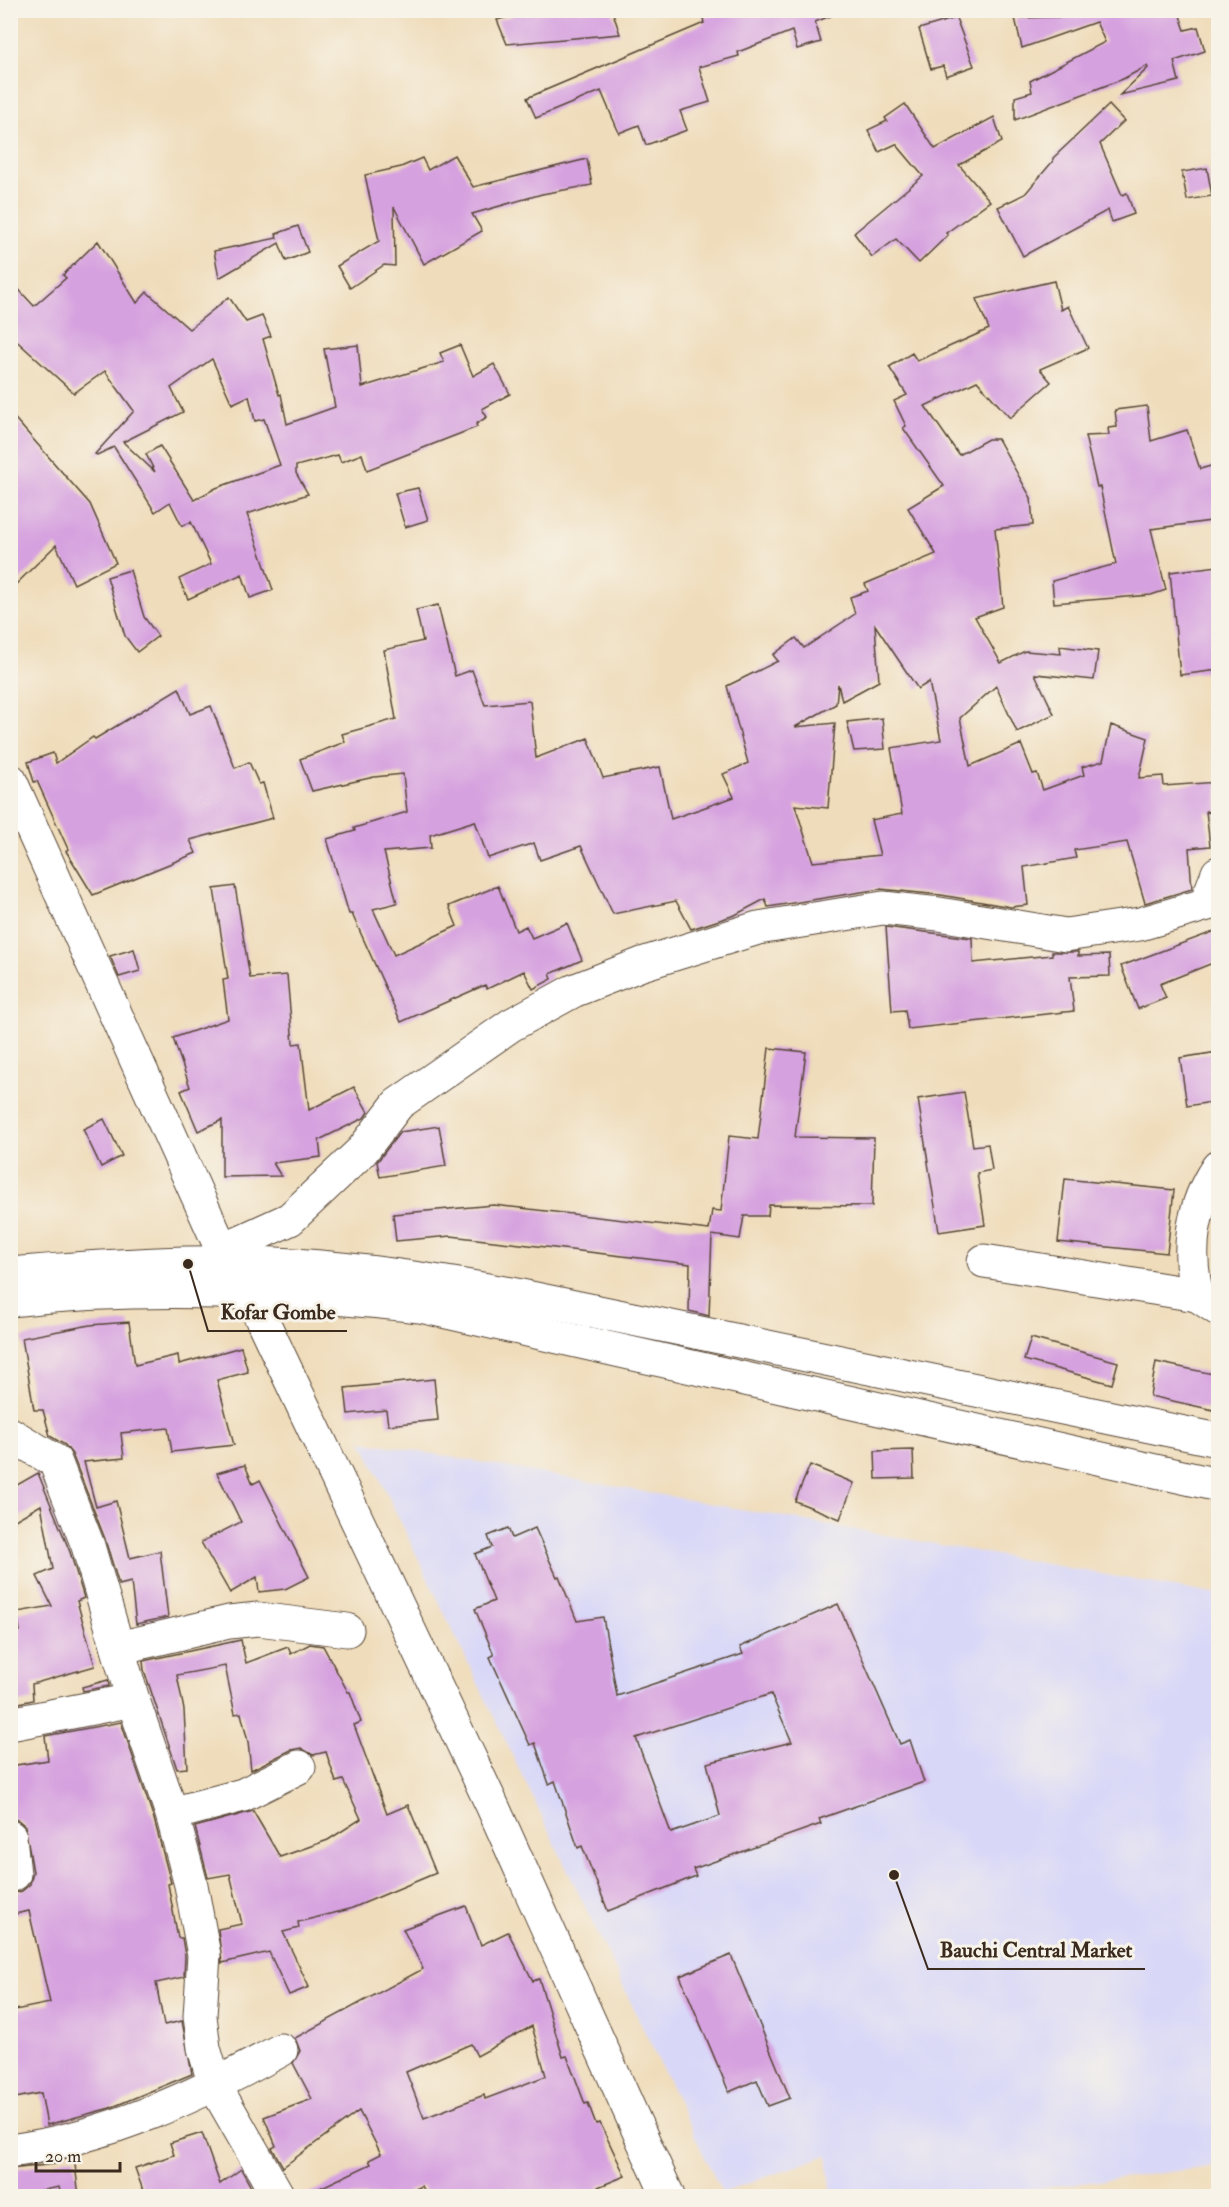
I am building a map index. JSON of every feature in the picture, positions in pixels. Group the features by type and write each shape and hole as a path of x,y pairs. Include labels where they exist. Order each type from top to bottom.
{"main road":[{"path":"10,780 223,1257"},
{"path":"223,1257 290,1219 362,1151 398,1104 511,1025 573,991 642,964 758,928 883,908 939,914 1066,935 1140,924 1212,902 1218,873"},
{"path":"1208,1302 1191,1271 1192,1232 1206,1184 1218,1167"},
{"path":"10,1274 223,1257 462,1285 1218,1440"},
{"path":"984,1261 1208,1302"},
{"path":"10,1300 115,1293 249,1292 322,1295 420,1306 1218,1485"},
{"path":"249,1292 492,1805 668,2196"},
{"path":"10,1434 55,1461 88,1546 133,1700 172,1814 191,1885 204,1955 200,2016 204,2048 215,2086 278,2196"},
{"path":"118,1648 209,1626 258,1619 347,1630"},
{"path":"10,1725 133,1700"},
{"path":"172,1814 243,1795 298,1767"},
{"path":"10,1837 14,1874 10,1876"},
{"path":"10,2151 84,2136 215,2086 281,2050"}],"shaded area":[{"path":"362,1441 1218,1595 1218,2166 976,2196 832,2196 827,2155 722,2193"}],"building":[{"path":"511,10 612,10 620,34 507,44 497,20 512,16"},
{"path":"733,10 841,12 815,22 821,42 797,49 792,31 738,52 739,56 699,67 710,102 680,111 687,130 646,145 639,125 619,133 601,91 536,118 527,98 704,23 703,18"},
{"path":"1091,10 1178,10 1185,30 1198,27 1205,51 1174,61 1179,81 1120,95 1148,68 1147,66 1123,79 1015,120 1015,97 1032,92 1030,81 1105,42 1096,22 1022,48 1015,18 1093,16"},
{"path":"956,18 974,66 946,76 943,66 931,69 919,29"},
{"path":"905,104 935,149 994,117 1002,142 959,165 990,201 946,233 948,235 919,263 896,239 872,257 854,233 923,176 896,144 879,152 868,130 887,121 885,118"},
{"path":"1109,105 1124,121 1100,144 1122,195 1127,193 1134,214 1112,222 1108,210 1023,256 998,207 1025,194 1053,161 1053,158"},
{"path":"454,155 473,187 587,159 592,185 542,194 472,214 482,231 424,264 394,207 395,266 384,265 350,288 337,266 379,241 365,175 401,167 422,158 428,170"},
{"path":"1207,168 1212,196 1187,200 1182,172"},
{"path":"298,226 308,252 286,261 279,243 219,278 214,251 277,238 276,234"},
{"path":"98,241 137,303 147,292 189,329 229,297 246,322 262,316 271,336 263,339 279,395 281,394 287,424 335,407 324,349 358,345 362,387 444,362 440,353 460,345 473,376 494,364 510,394 482,409 487,417 476,424 477,427 367,470 362,454 341,462 338,455 296,466 296,473 308,494 247,514 273,590 250,598 242,574 188,599 179,579 211,564 191,522 182,526 170,502 155,512 114,447 95,454 134,411 105,371 74,393 10,335 10,280 34,306 66,278 63,275","holes":["212,359 232,404 249,396 255,421 264,419 280,465 216,488 194,500 160,446 146,454 155,472 123,442 183,412 171,388"]},
{"path":"1054,281 1061,310 1068,306 1088,348 1040,369 1051,382 1010,418 977,381 925,406 959,455 988,439 998,439 1031,498 1033,525 995,529 1003,607 975,617 1001,663 1025,651 1061,654 1060,646 1098,651 1094,680 1035,674 1054,714 1017,732 996,686 960,718 970,766 1021,744 1033,774 1037,773 1043,790 1084,775 1082,767 1103,761 1111,725 1148,738 1139,778 1163,776 1164,786 1218,782 1218,816 1206,811 1210,846 1189,848 1192,889 1145,903 1127,842 1074,850 1076,858 1024,867 1028,905 1011,907 941,895 880,889 768,907 765,899 735,915 691,929 676,901 613,914 581,846 540,860 534,843 488,858 475,821 430,835 431,848 384,852 397,903 373,909 394,955 457,926 449,906 498,886 516,931 526,926 532,938 567,923 582,960 550,974 552,979 533,989 524,971 487,989 485,985 401,1022 352,914 349,914 327,839 407,812 403,774 374,777 312,791 300,759 345,742 342,734 396,719 384,650 423,641 416,610 438,605 455,676 472,670 485,705 530,701 536,758 588,738 603,778 660,767 671,819 734,797 723,774 748,763 727,686 778,661 773,655 796,638 804,648 855,614 850,597 868,591 865,584 936,554 908,508 944,486 903,428 906,426 894,401 907,395 889,367 912,353 917,361 989,329 976,299","holes":["875,625 918,689 929,682 941,740 891,748 902,814 871,820 880,855 813,862 795,805 828,808 835,723 795,727 836,704 838,684 842,701 879,681"]},
{"path":"1147,406 1151,441 1187,430 1200,469 1218,464 1218,520 1151,529 1166,590 1151,595 1054,603 1052,581 1116,564 1100,487 1097,487 1085,436 1109,435 1108,428 1117,427 1115,410"},
{"path":"10,413 90,504 116,563 74,584 56,545 10,590"},
{"path":"418,488 428,520 405,527 395,493"},
{"path":"1218,566 1218,670 1180,675 1170,572"},
{"path":"130,570 144,617 158,636 137,652 125,636 107,577"},
{"path":"179,688 190,714 211,706 235,768 249,762 259,784 263,783 273,818 190,840 196,853 93,895 66,851 68,849 37,781 34,782 28,762 53,753 56,763 93,737 95,739"},
{"path":"882,718 885,749 854,751 847,722"},
{"path":"235,886 250,978 287,975 293,1044 301,1043 309,1110 354,1087 368,1112 364,1118 319,1140 321,1157 273,1163 281,1176 222,1177 222,1120 198,1131 181,1091 190,1087 173,1038 228,1019 223,980 228,979 214,889"},
{"path":"886,927 972,938 973,963 1052,955 1052,952 1078,952 1078,956 1109,955 1110,976 1070,977 1074,1011 908,1029 905,1010 892,1011"},
{"path":"1218,930 1218,961 1160,984 1166,998 1138,1009 1121,966"},
{"path":"134,949 140,971 119,977 110,956"},
{"path":"769,1048 806,1052 795,1137 874,1138 872,1206 769,1205 768,1216 744,1216 740,1239 712,1235 709,1316 689,1311 690,1264 451,1236 396,1241 393,1214 494,1205 709,1230 712,1210 721,1211 729,1136 758,1139"},
{"path":"1218,1052 1218,1101 1187,1106 1180,1058"},
{"path":"964,1092 973,1146 988,1144 992,1170 977,1173 985,1225 939,1232 918,1099"},
{"path":"104,1119 122,1156 101,1167 83,1129"},
{"path":"439,1126 446,1166 380,1177 377,1162 400,1132"},
{"path":"1065,1179 1174,1190 1167,1253 1058,1242"},
{"path":"129,1322 135,1365 178,1355 179,1364 241,1347 248,1372 217,1380 234,1445 172,1452 168,1428 121,1433 124,1458 84,1462 96,1507 116,1501 130,1558 160,1551 168,1617 136,1624 131,1582 119,1585 105,1539 72,1454 65,1445 50,1436 43,1410 34,1410 22,1338 90,1325"},
{"path":"1031,1338 1118,1362 1112,1384 1024,1360"},
{"path":"1156,1362 1218,1375 1218,1411 1150,1396"},
{"path":"434,1379 438,1420 388,1425 386,1410 348,1414 345,1388"},
{"path":"913,1450 914,1478 876,1479 875,1451"},
{"path":"245,1465 253,1484 260,1480 309,1577 285,1589 259,1592 257,1577 230,1593 201,1542 241,1522 217,1473"},
{"path":"810,1465 854,1483 840,1519 795,1501"},
{"path":"38,1473 70,1552 84,1598 77,1601 95,1666 32,1684 33,1700 10,1705 10,1632 20,1631 17,1612 52,1606 37,1576 53,1569 41,1505 10,1523 10,1489"},
{"path":"508,1528 512,1538 535,1528 557,1577 559,1576 577,1621 603,1617 617,1696 743,1654 740,1647 838,1604 900,1744 910,1740 924,1782 819,1819 821,1824 693,1869 696,1876 608,1911 582,1846 578,1848 555,1781 549,1784 535,1743 530,1745 490,1657 494,1655 475,1609 494,1601 475,1554 492,1547 488,1536","holes":["771,1694 792,1742 707,1763 720,1816 671,1833 636,1738"]},
{"path":"241,1640 246,1663 288,1647 291,1654 310,1644 323,1646 350,1692 361,1722 354,1725 387,1814 408,1805 436,1873 350,1909 298,1922 299,1928 283,1932 309,1987 289,1995 269,1952 222,1963 218,1929 242,1924 230,1874 208,1878 195,1827 253,1811 280,1857 328,1840 361,1819 343,1780 336,1782 326,1752 313,1755 301,1748 291,1750 251,1770 248,1742 241,1713 235,1714 225,1666 177,1675 184,1710 187,1768 177,1769 144,1670 143,1661"},
{"path":"108,1680 109,1686 83,1691 82,1687"},
{"path":"121,1722 154,1819 171,1883 168,1884 178,1938 182,1938 185,1956 184,1977 156,1983 164,2025 182,2021 192,2074 110,2108 47,2125 41,2093 10,2099 10,2011 50,2003 29,1911 15,1914 11,1894 22,1891 30,1884 33,1872 25,1826 18,1820 10,1819 10,1766 48,1760 45,1736"},
{"path":"466,1906 481,1945 508,1932 533,1981 539,1979 563,2057 567,2056 585,2104 588,2103 596,2124 600,2123 625,2176 598,2187 600,2196 427,2196 422,2186 400,2196 303,2196 371,2164 369,2160 381,2154 359,2111 283,2167 272,2148 276,2146 264,2117 312,2099 293,2063 300,2051 295,2038 423,1969 403,1929","holes":["532,2026 546,2076 485,2099 484,2095 424,2118 406,2072 471,2044 477,2056"]},
{"path":"731,1955 790,2098 768,2106 757,2080 729,2092 680,1976"},
{"path":"202,2133 220,2184 241,2169 252,2189 242,2196 145,2196 135,2168 174,2155 170,2143"},
{"path":"74,2157 79,2196 61,2196 59,2187 38,2191 39,2196 10,2196 10,2169 55,2164 54,2162"}],"place":[{"name":"Kofar Gombe","path":"188,1264"},
{"name":"Bauchi Central Market","path":"894,1875"}]}
